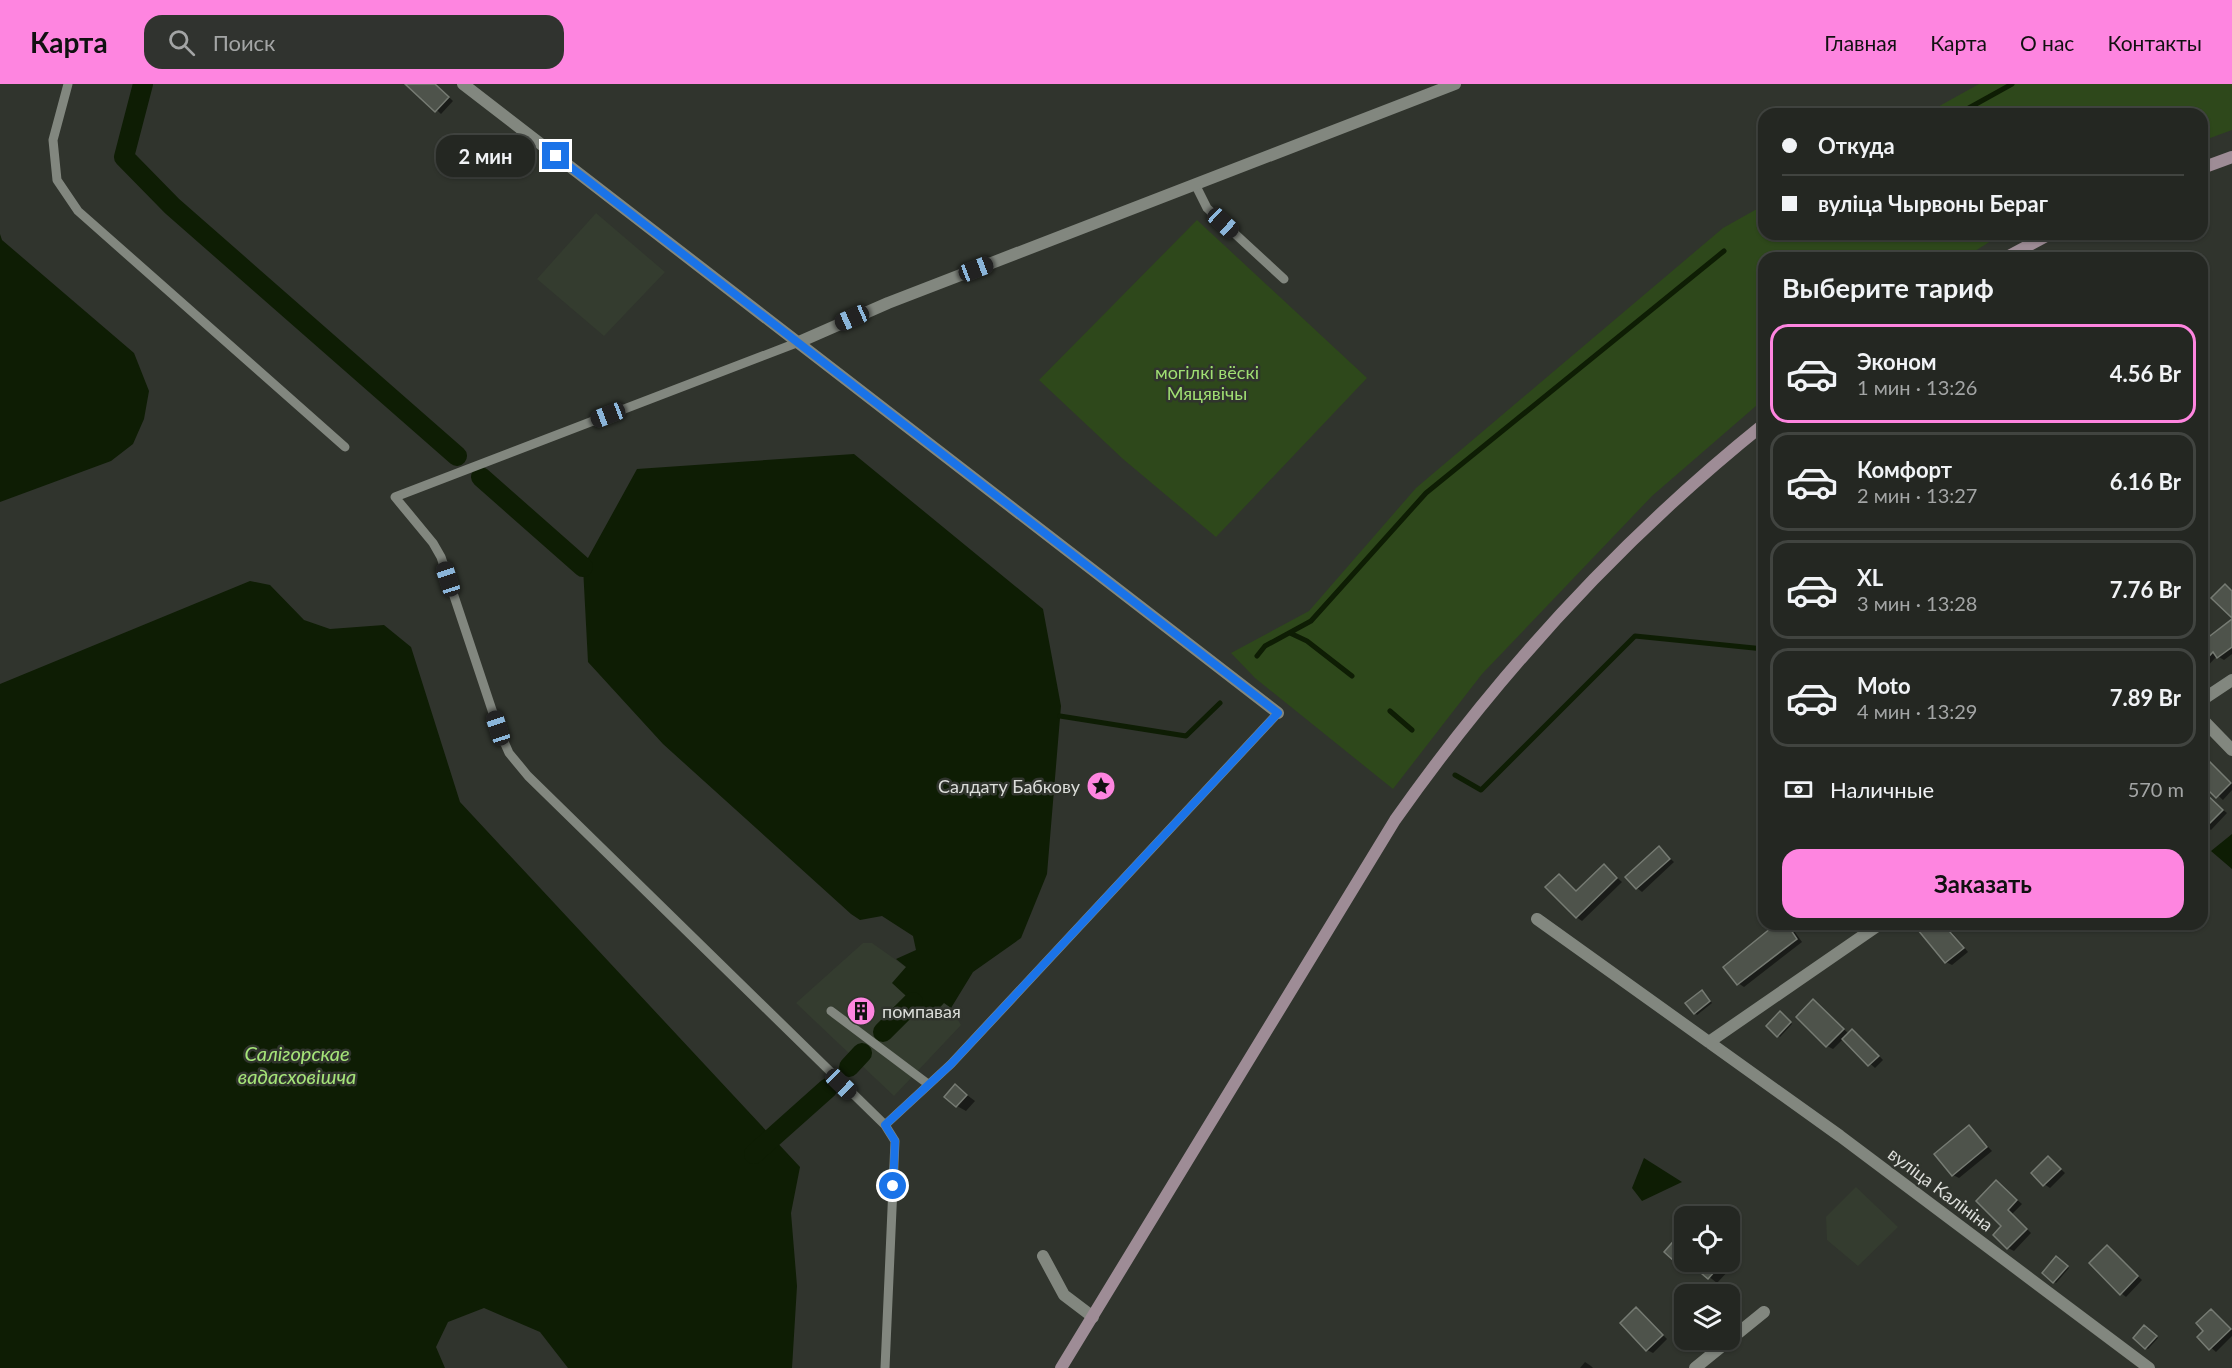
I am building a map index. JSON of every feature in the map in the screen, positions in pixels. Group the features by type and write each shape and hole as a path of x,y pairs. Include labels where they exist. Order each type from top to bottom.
{"main road":[{"path":"2208,166 2232,157"},
{"path":"2016,252 2039,240"},
{"path":"1061,1368 1395,820 1449,744 1538,637 1624,548 1713,465 1758,429"}],"street":[{"path":"463,84 1278,713"},
{"path":"799,342 888,303 1455,84"},
{"path":"2208,696 2232,680"},
{"path":"2208,725 2232,750"},
{"name":"вуліца Калініна","path":"1537,919 1840,1136 2149,1368"},
{"path":"1709,1042 1871,930"},
{"path":"1042,1257 1064,1294 1093,1317"},
{"path":"1695,1368 1764,1312"}],"lane":[{"path":"68,84 53,140 57,180 78,211 345,447"},
{"path":"1195,184 1207,208 1284,279"},
{"path":"799,342 395,497 433,543 441,557 498,728 509,753 528,776 885,1125 895,1141 885,1368"},
{"path":"885,1125 959,1055 1278,713"},
{"path":"831,1011 928,1084"}],"shaded area":[{"path":"596,213 665,272 604,336 537,279"},
{"path":"863,943 872,943 906,967 951,1008 961,1025 894,1096 796,1003"},
{"path":"1856,1187 1898,1227 1858,1266 1827,1240 1826,1217"}],"green space":[{"path":"1979,84 2232,84 2232,130 2208,139 2208,108 1936,108"},
{"path":"1758,208 1758,240 1992,240 1974,252 1758,252 1758,404 1652,496 1482,674 1393,789 1255,678 1231,653 1309,611 1416,488 1723,228"},
{"name":"могілкі вёскі Мяцявічы","path":"1197,220 1367,378 1216,537 1123,459 1039,380"}],"water":[{"path":"0,234 2,240 134,353 149,391 144,419 133,444 111,461 0,502"},
{"path":"854,454 1043,609 1061,706 1047,874 1021,938 973,972 951,1008 944,1003 930,1018 892,983 906,967 896,959 916,950 913,936 882,916 860,920 851,914 663,744 588,662 583,567 637,469"},
{"name":"Салігорскае вадасховішча","path":"250,581 270,585 304,620 330,629 384,625 411,647 460,802 800,1167 791,1213 797,1286 792,1368 568,1368 540,1332 484,1308 448,1322 436,1347 445,1368 0,1368 0,684"},
{"path":"2232,834 2232,869 2211,851"},
{"path":"1644,1158 1682,1182 1642,1201 1632,1188"}],"building":[{"path":"405,84 435,84 449,97 435,112"},
{"path":"2225,584 2232,591 2232,618 2211,598"},
{"path":"2232,619 2232,647 2217,658 2213,652 2208,657 2208,637"},
{"path":"2208,760 2231,783 2216,798 2208,790"},
{"path":"2208,796 2223,810 2208,825"},
{"path":"1659,846 1670,859 1636,889 1625,877"},
{"path":"1604,864 1617,878 1576,918 1545,887 1559,874 1576,891"},
{"path":"1769,930 1791,930 1797,939 1737,985 1723,967"},
{"path":"1918,930 1948,930 1964,948 1945,963"},
{"path":"1702,990 1710,1001 1694,1014 1685,1003"},
{"name":"помпавая","path":"861,999 873,1011 861,1023 849,1011"},
{"path":"1813,999 1844,1029 1826,1047 1796,1017"},
{"path":"1780,1011 1791,1022 1777,1037 1766,1026"},
{"path":"1852,1029 1879,1056 1868,1066 1842,1039"},
{"path":"955,1084 967,1095 956,1107 944,1097"},
{"path":"1969,1125 1987,1147 1952,1176 1934,1154"},
{"path":"2048,1156 2061,1169 2043,1186 2031,1173"},
{"path":"1996,1180 2017,1200 2008,1210 2027,1229 2007,1249 1993,1235 2001,1226 1976,1201"},
{"path":"1674,1240 1674,1261 1664,1252"},
{"path":"2107,1245 2138,1276 2120,1295 2089,1263"},
{"path":"2056,1256 2068,1266 2053,1283 2042,1273"},
{"path":"1700,1272 1714,1272 1708,1279"},
{"path":"1636,1307 1663,1335 1646,1351 1620,1323"},
{"path":"2211,1309 2231,1329 2209,1350 2197,1337 2203,1331 2196,1323"},
{"path":"2144,1325 2157,1336 2145,1349 2133,1338"}],"waterway":[{"path":"143,84 124,157 172,206 457,456"},
{"path":"1969,108 2012,84"},
{"path":"1257,656 1265,646 1311,621 1426,493 1724,251"},
{"path":"481,477 583,567"},
{"path":"1290,633 1307,641 1352,676"},
{"path":"1455,775 1481,790 1635,636 1758,648"},
{"path":"1060,716 1186,736 1220,703"},
{"path":"1390,711 1412,730"},
{"path":"883,1032 913,1002"},
{"path":"849,1067 862,1053"},
{"path":"754,1154 828,1088"}],"place":[{"name":"Салдату Бабкову","path":"1101,786"},
{"name":"помпавая","path":"861,1011"}],"route":[{"path":"556,156 1278,713 951,1064 885,1125 895,1141 893,1186"}]}
